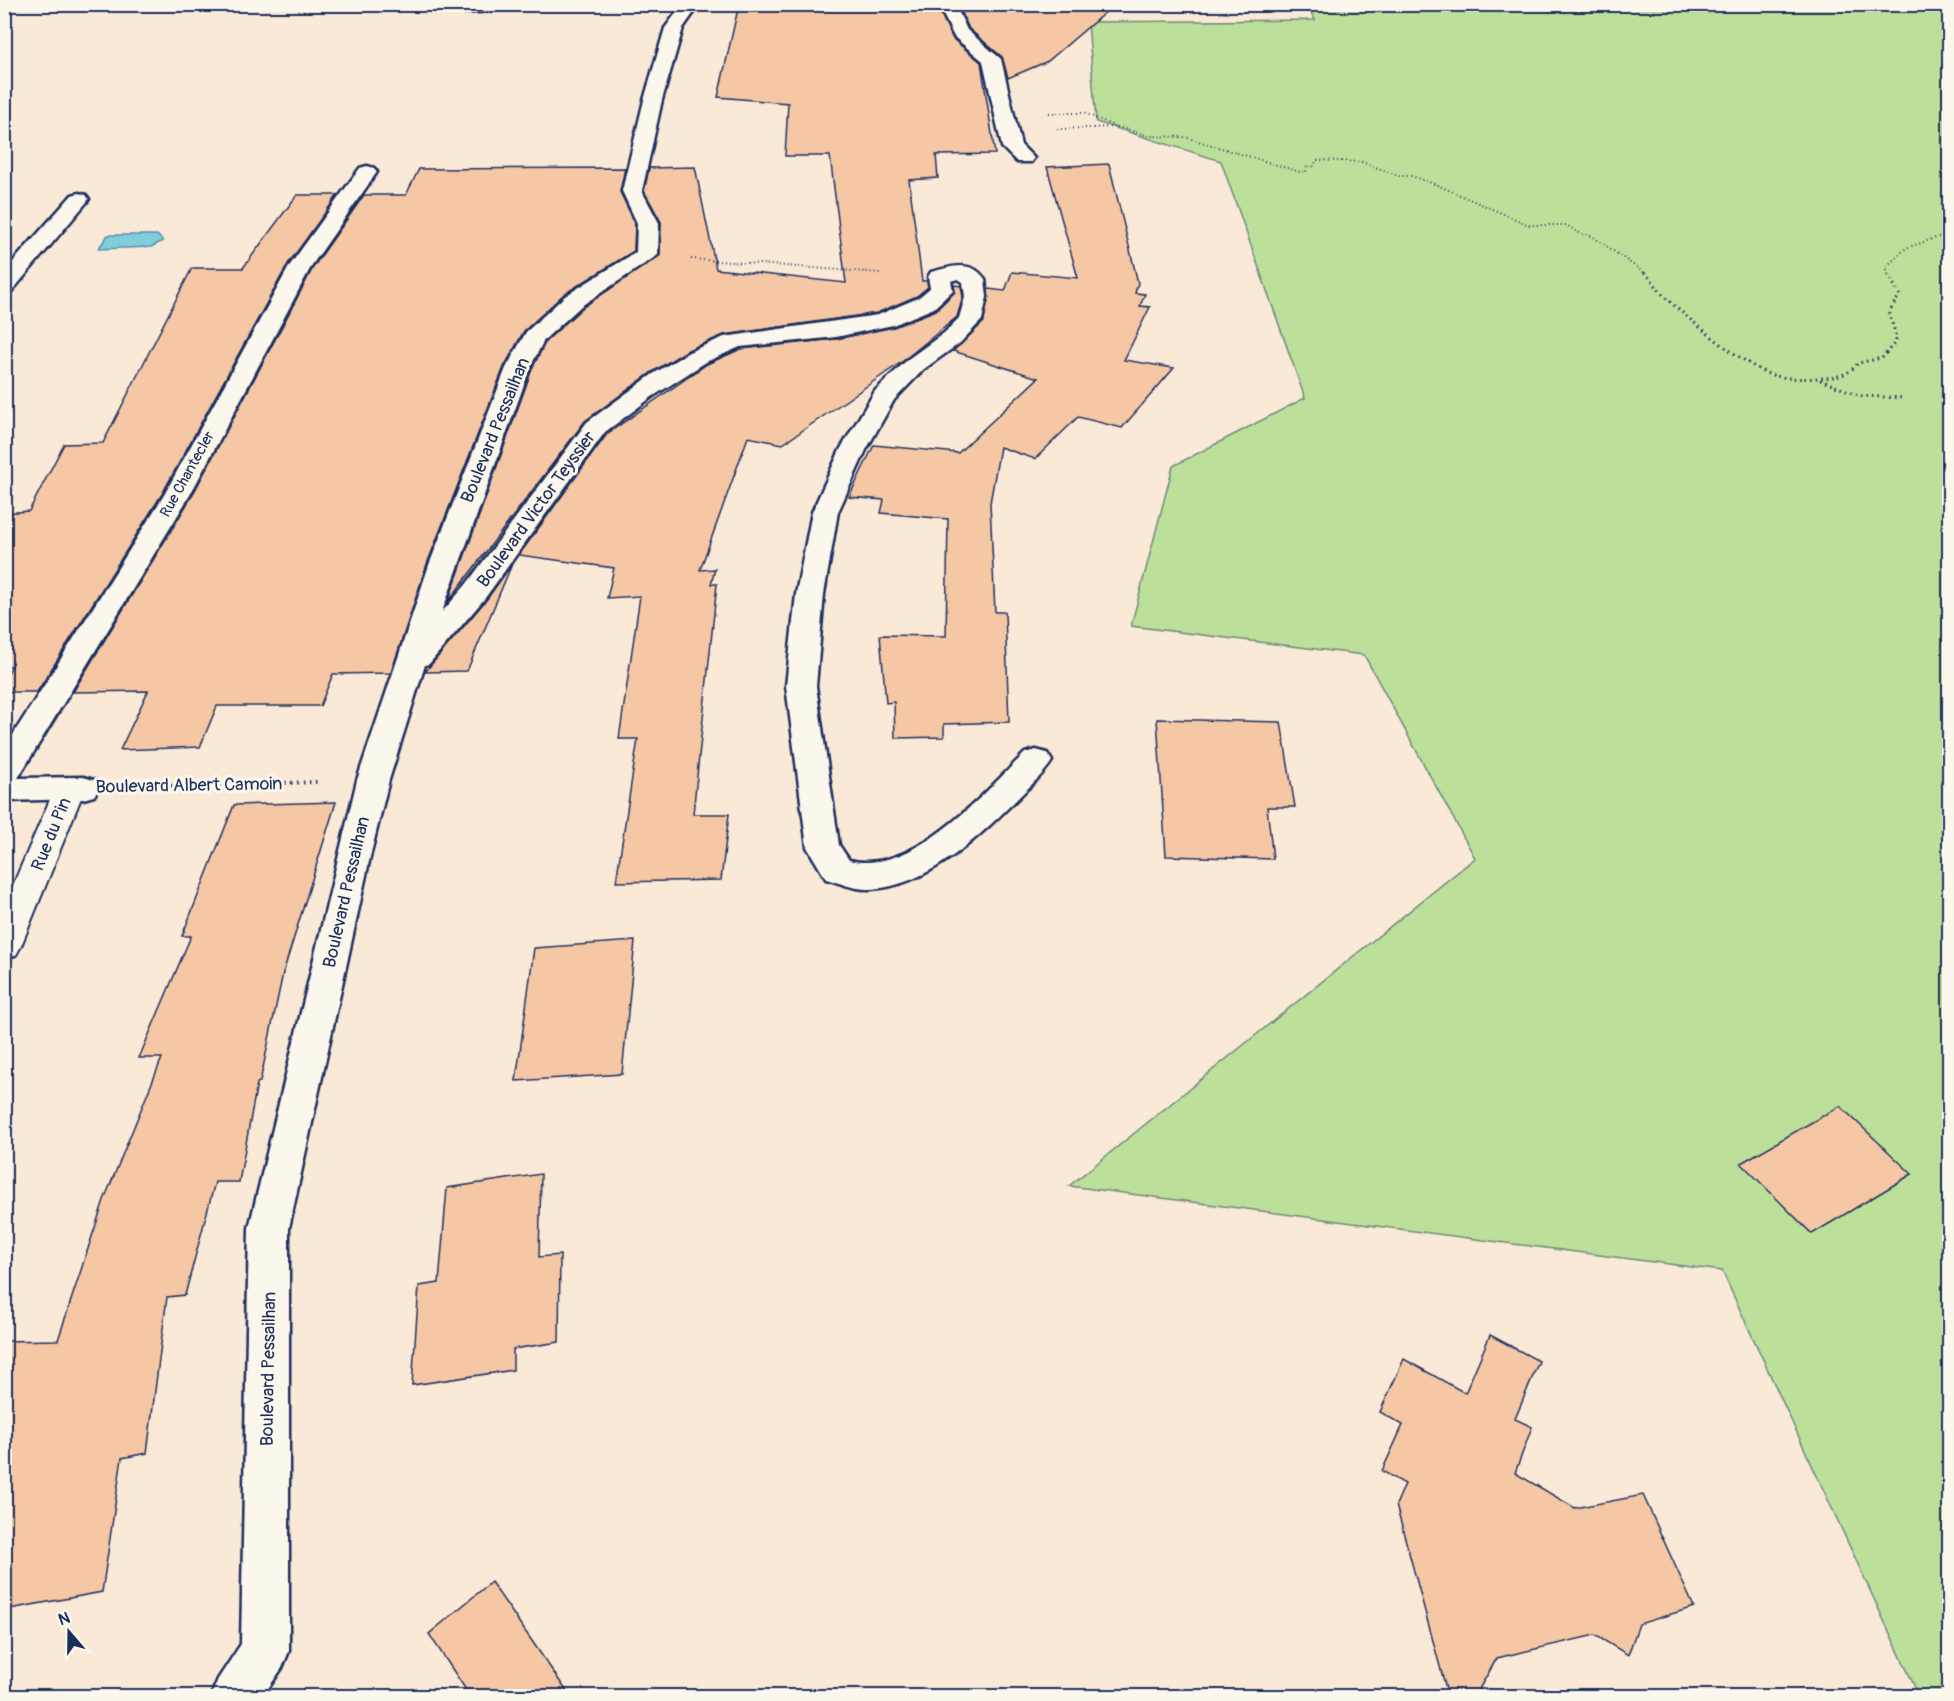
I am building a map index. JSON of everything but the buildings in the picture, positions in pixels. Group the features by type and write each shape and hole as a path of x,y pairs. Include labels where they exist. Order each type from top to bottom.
{"street":[{"path":"447,4 478,8 497,4"},
{"path":"647,255 648,222 632,191 653,99 674,28 692,4"},
{"path":"946,4 960,33 992,59 1012,147 1024,158"},
{"name":"Rue Chantecler","path":"4,775 177,495 301,265 368,172"},
{"path":"4,286 80,199"},
{"name":"Boulevard Pessailhan","path":"235,1696 265,1651 269,1228 353,857 373,780 451,543 518,368 534,336 573,301 647,255"},
{"path":"939,277 961,271 974,279 976,297 970,320 952,338 916,364 884,396 853,450 825,512 810,594 801,686 823,848 838,870 873,877 913,865 952,837 996,800 1036,761"},
{"name":"Boulevard Victor Teyssier","path":"411,668 475,592 596,427 621,407 698,357 733,341 826,330 899,316 930,303 942,290 939,277"},
{"name":"Boulevard Albert Camoin","path":"4,790 76,788"}],"lane":[{"name":"Rue du Pin","path":"4,946 76,788"}],"path":[{"path":"1002,99 1029,113 1086,113 1118,127 1149,136 1185,138 1300,172 1306,172 1307,166 1313,167 1317,160 1362,162 1399,176 1411,176 1437,185 1529,225 1566,225 1611,247 1653,279 1664,296 1736,355 1770,375 1794,379 1836,378 1852,371 1858,363 1882,358 1896,341 1895,330 1888,316 1889,310 1899,295 1887,276 1887,266 1906,248 1950,233"},
{"path":"1010,139 1068,127 1118,127"},
{"path":"647,255 939,277"},
{"path":"1817,379 1861,396 1904,398"},
{"name":"Boulevard Albert Camoin","path":"76,788 373,780"}],"green space":[{"path":"1306,4 1949,5 1949,1696 1919,1696 1722,1271 1069,1186 1475,858 1364,655 1131,626 1173,466 1305,398 1221,161 1096,122 1088,22 1315,20"}],"water":[{"path":"108,235 157,235 163,241 151,247 98,249"}]}
